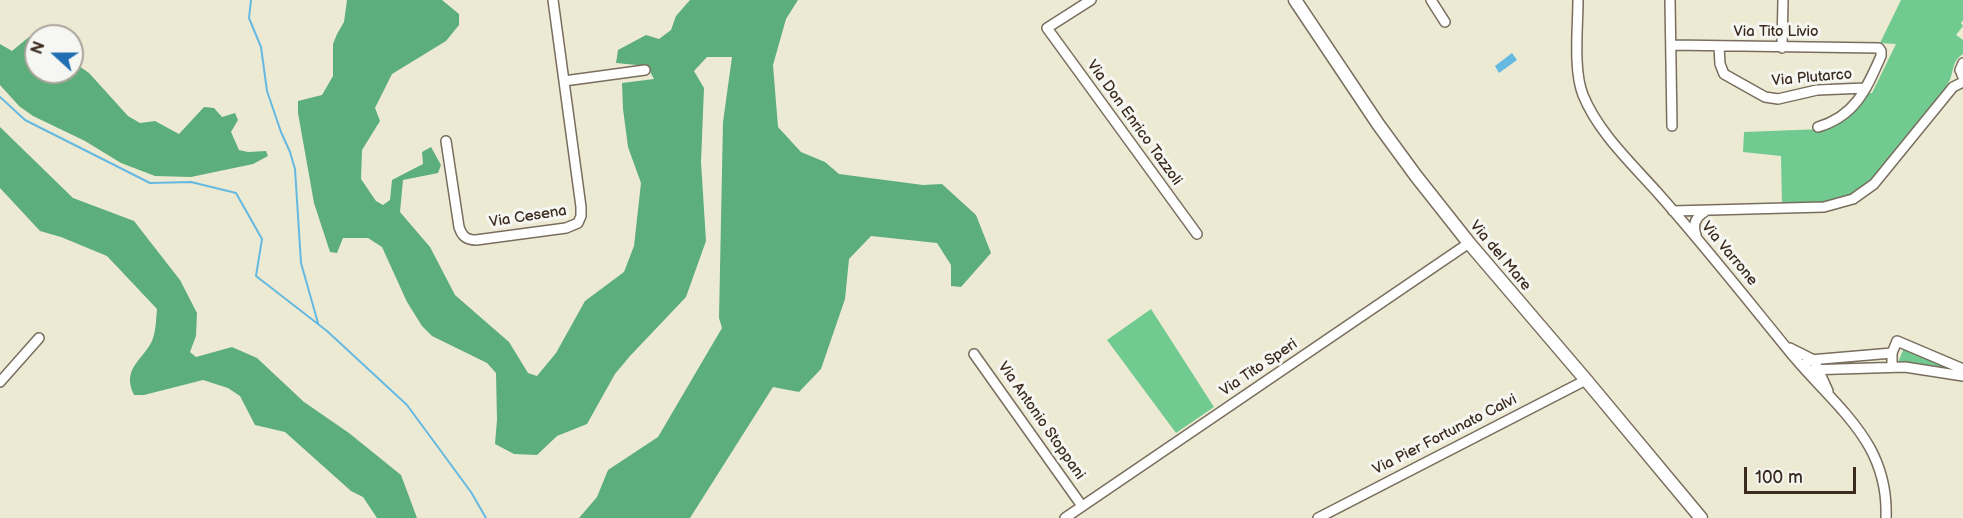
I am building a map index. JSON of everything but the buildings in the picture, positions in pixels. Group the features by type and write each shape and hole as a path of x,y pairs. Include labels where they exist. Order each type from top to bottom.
{"main road":[{"name":"Via del Mare","path":"1294,0 1414,174 1469,243 1701,518"}],"street":[{"name":"Via Cesena","path":"446,141 458,225 464,237 476,240 566,228 575,225 581,218 553,0"},
{"name":"Via Don Enrico Tazzoli","path":"1091,0 1047,28 1197,234"},
{"path":"1431,0 1445,22"},
{"name":"Via Varrone","path":"1578,0 1578,76 1587,105 1613,141 1856,427 1871,450 1883,483 1886,518"},
{"path":"1670,0 1672,126"},
{"path":"1782,48 1783,0"},
{"name":"Via Tito Livio","path":"1671,45 1782,48 1874,46 1880,49 1881,56 1866,88"},
{"name":"Via Plutarco","path":"1719,46 1720,64 1725,75 1765,97 1778,99 1817,90 1866,88"},
{"path":"1963,63 1960,70 1963,77"},
{"path":"564,81 645,70"},
{"path":"1673,211 1811,208 1833,206 1853,199 1874,184 1953,87 1963,82"},
{"path":"1818,127 1841,117 1866,88"},
{"path":"1698,240 1694,229 1695,222 1698,216 1706,211"},
{"name":"Via Tito Speri","path":"1065,518 1469,243"},
{"path":"0,382 39,338"},
{"path":"1892,367 1892,353 1897,341 1960,372"},
{"path":"1787,347 1814,360 1829,396"},
{"path":"1892,353 1808,361 1805,369 1905,367 1960,372"},
{"name":"Via Antonio Stoppani","path":"975,354 1082,506"},
{"path":"1826,385 1828,375 1834,369"},
{"name":"Via Pier Fortunato Calvi","path":"1318,518 1586,380"}],"green space":[{"path":"347,0 442,0 459,14 459,25 446,41 392,74 375,108 380,121 362,150 361,179 376,201 383,205 390,200 392,180 423,164 422,152 431,147 441,165 438,173 403,180 400,212 430,247 455,295 509,342 528,373 537,376 556,353 585,301 624,272 634,246 641,183 628,147 622,83 654,79 647,66 616,63 618,50 646,35 659,39 671,30 676,16 690,0 798,0 786,19 773,65 778,127 801,152 825,162 839,174 923,185 942,184 976,215 991,253 961,287 951,286 951,265 937,243 871,236 849,259 845,299 821,369 799,392 773,387 690,518 579,518 597,497 608,470 658,437 722,328 719,318 723,122 732,57 707,57 694,71 704,88 701,162 706,241 686,297 615,374 587,424 557,436 537,455 514,454 495,444 496,373 487,363 432,336 422,326 407,302 382,247 368,238 343,238 337,253 330,252 314,203 298,113 298,101 322,95 333,76 333,44 344,22"},
{"path":"1901,0 1963,0 1961,23 1963,26 1956,35 1963,40 1963,54 1954,64 1949,81 1883,167 1859,190 1834,201 1782,205 1781,156 1743,152 1744,132 1822,129 1864,93 1872,93 1896,44 1880,43"},
{"path":"24,41 24,84 84,84 84,69 128,116 140,123 155,121 179,134 204,107 214,108 222,117 235,113 238,120 231,132 239,150 266,151 268,156 253,164 191,177 155,176 121,163 85,141 33,116 19,106 0,85 0,44 12,51"},
{"path":"0,127 73,198 134,221 180,280 197,313 196,336 190,352 196,357 232,347 257,358 304,402 349,433 401,475 417,518 377,518 363,497 351,491 285,432 255,425 240,396 228,388 203,380 144,395 134,395 130,379 131,373 153,339 157,309 107,256 40,231 0,188"},
{"path":"1151,309 1214,407 1176,433 1107,340"},
{"path":"1905,345 1954,367 1953,370 1909,363 1897,365"}],"water":[{"path":"1512,53 1517,60 1499,73 1495,66"}],"waterway":[{"path":"251,0 249,18 261,47 267,91 295,169 301,263 318,323"},
{"path":"0,97 25,120 150,183 191,182 236,193 262,239 256,276 327,331 407,405 471,492 486,518"}]}
